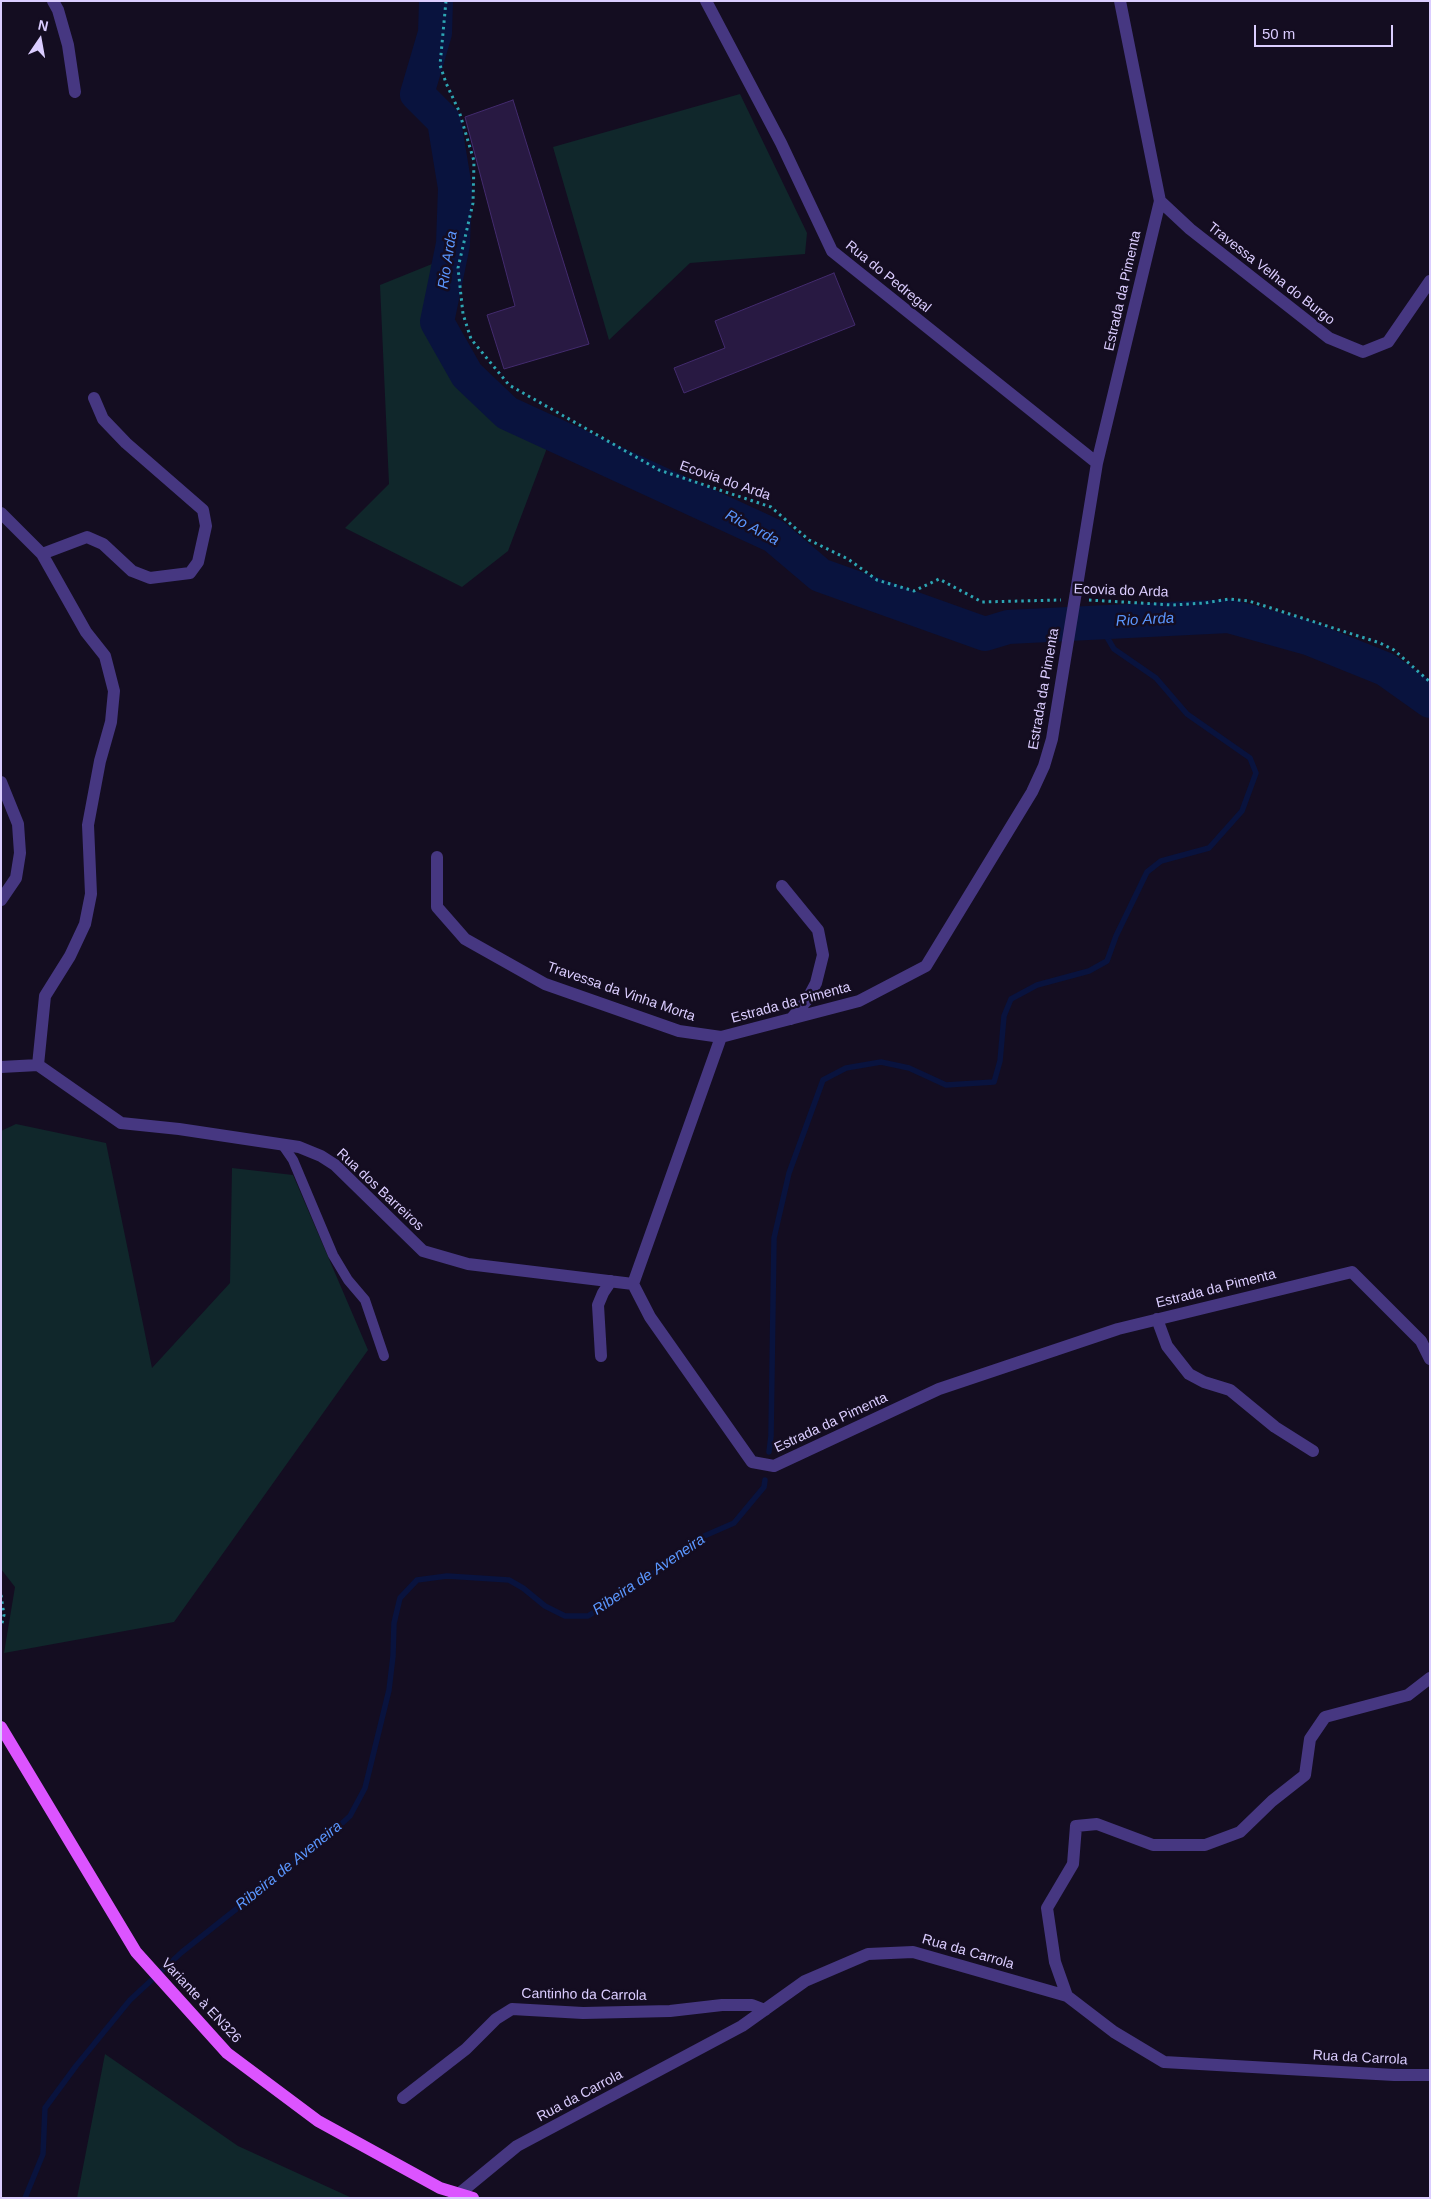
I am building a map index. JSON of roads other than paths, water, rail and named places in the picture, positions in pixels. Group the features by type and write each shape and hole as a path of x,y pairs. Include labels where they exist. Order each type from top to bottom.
{"main road":[{"name":"Variante à EN326","path":"1,1726 136,1952 227,2053 318,2121 440,2188 473,2198"}],"street":[{"path":"52,1 58,10 68,45 75,92"},
{"name":"Rua do Pedregal","path":"706,1 781,143 832,251 1097,463"},
{"name":"Estrada da Pimenta","path":"1120,1 1160,201 1097,463 1052,739 1044,766 1032,792 926,966 859,1001 721,1037 634,1284 650,1317 752,1462 774,1466 939,1389 1118,1329 1352,1272 1421,1341 1430,1360"},
{"name":"Travessa Velha do Burgo","path":"1160,201 1190,229 1329,338 1363,352 1388,342 1430,281"},
{"path":"42,554 86,537 103,544 132,571 150,578 173,577 190,573 198,562 206,526 203,510 126,444 103,419 94,398"},
{"path":"1,513 42,554 86,632 105,656 114,691 111,722 100,761 88,825 92,894 85,924 70,956 45,996 38,1066 1,1067"},
{"path":"1,782 18,824 20,852 16,878 1,900"},
{"name":"Travessa da Vinha Morta","path":"438,856 437,908 465,939 545,984 679,1031 721,1037"},
{"path":"782,886 818,930 823,954 816,983 807,1000 791,1019"},
{"name":"Rua dos Barreiros","path":"38,1066 120,1123 180,1129 282,1144 299,1147 321,1156 335,1165 423,1251 468,1264 634,1284"},
{"path":"600,1356 598,1304 611,1282"},
{"path":"1157,1319 1167,1346 1189,1374 1204,1382 1230,1390 1275,1427 1313,1451"},
{"path":"1066,1996 1055,1962 1047,1908 1073,1864 1076,1826 1097,1824 1153,1845 1205,1845 1240,1832 1272,1801 1305,1775 1310,1739 1325,1716 1408,1694 1430,1678"},
{"name":"Rua da Carrola","path":"454,2198 516,2146 742,2026 805,1981 868,1954 914,1952 1066,1996 1114,2032 1164,2062 1394,2075 1430,2075"},
{"name":"Cantinho da Carrola","path":"403,2098 466,2049 496,2019 512,2009 583,2013 670,2011 752,2005 765,2010"}],"lane":[{"path":"282,1144 292,1160 333,1255 348,1280 365,1300 384,1356"}],"waterway":[{"name":"Rio Arda","path":"436,1 435,33 417,94 444,121 455,188 453,244 437,322 467,375 507,413 774,536 820,575 985,634 1008,627 1229,616 1308,638 1385,669 1430,701"},
{"path":"769,1452 771,1436 774,1238 789,1173 823,1080 846,1068 881,1062 909,1068 946,1085 994,1082 1000,1061 1004,1016 1011,999 1037,985 1089,971 1107,961 1116,936 1147,872 1161,861 1209,848 1242,811 1256,773 1250,758 1187,714 1156,678 1114,649 1098,622"},
{"name":"Ribeira de Aveneira","path":"25,2198 43,2154 45,2108 76,2066 130,2000 182,1952 326,1838 350,1816 365,1788 389,1690 394,1623 400,1598 417,1580 447,1576 509,1580 523,1588 545,1606 565,1616 588,1616 660,1569 695,1540 734,1523 764,1487 765,1480"}]}
